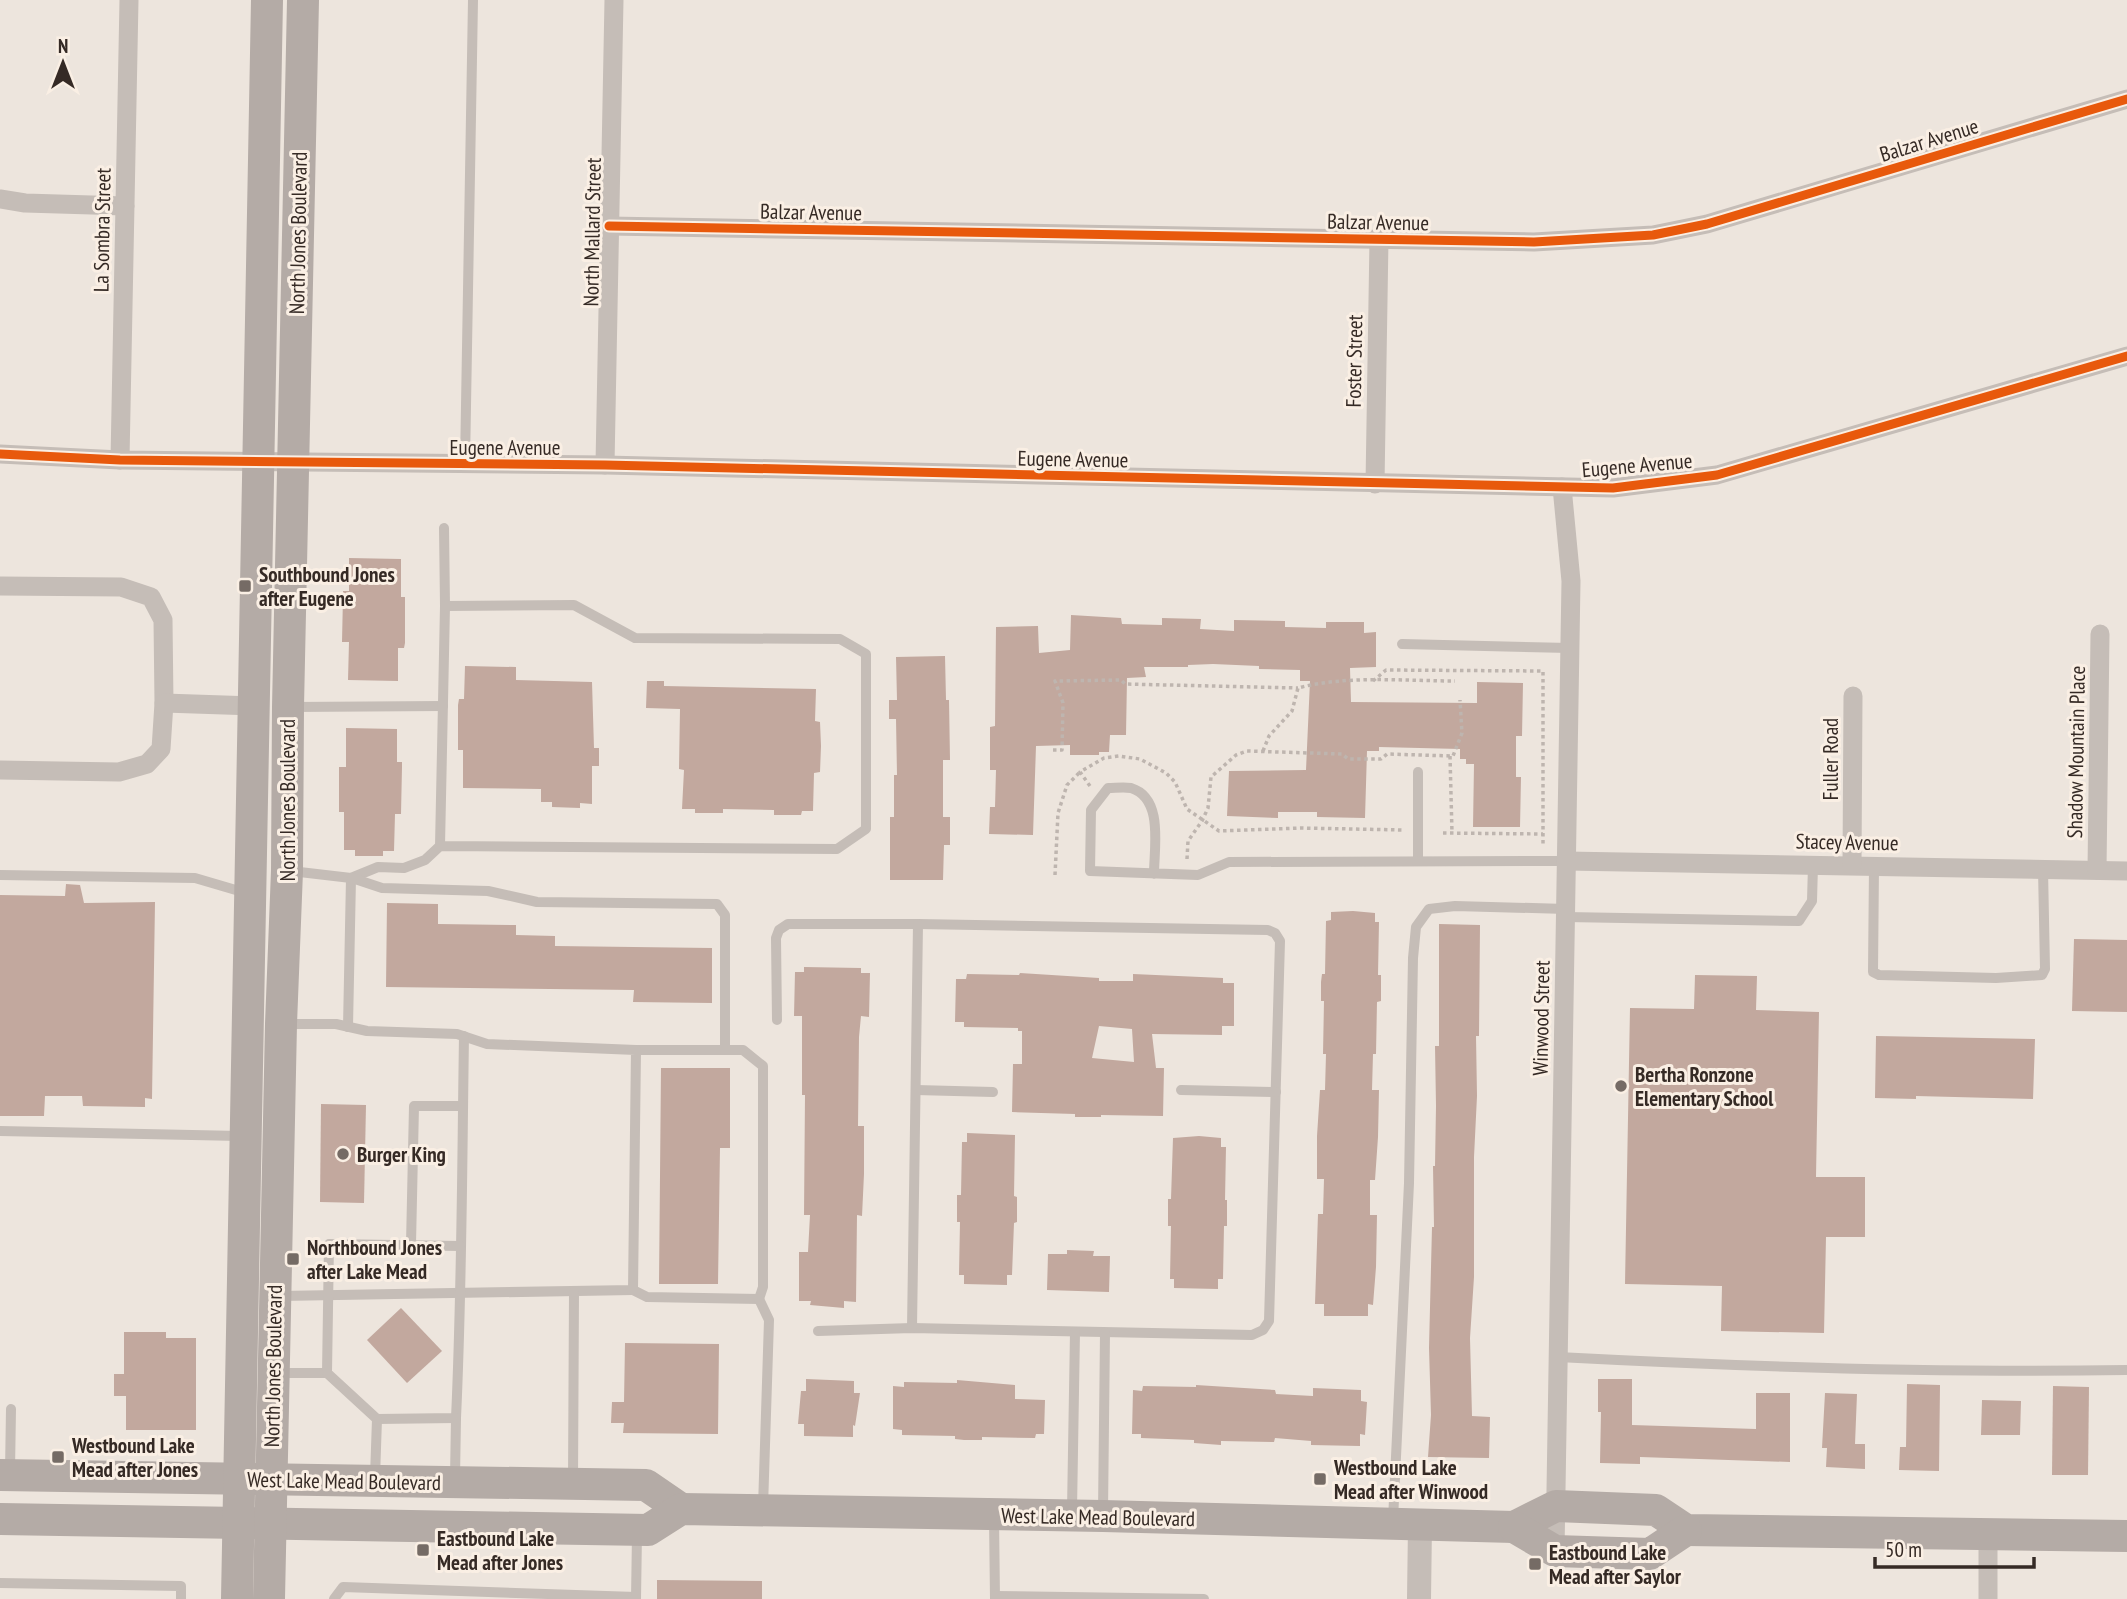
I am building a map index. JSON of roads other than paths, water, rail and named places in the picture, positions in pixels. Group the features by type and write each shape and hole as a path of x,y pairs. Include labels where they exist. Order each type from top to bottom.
{"main road":[{"name":"North Jones Boulevard","path":"237,1599 267,0"},
{"name":"North Jones Boulevard","path":"269,1599 281,1024 287,871 303,0"},
{"path":"250,882 287,871"},
{"name":"West Lake Mead Boulevard","path":"5,1475 646,1485 681,1509 1514,1527 1556,1550 1650,1554 1686,1530 1656,1510 1556,1506 1514,1527"},
{"name":"West Lake Mead Boulevard","path":"0,1519 648,1530 681,1509"},
{"path":"1686,1530 2127,1536"}],"street":[{"name":"La Sombra Street","path":"120,460 129,0"},
{"name":"North Mallard Street","path":"604,465 614,0"},
{"name":"Balzar Avenue","path":"609,226 1534,242 1653,235 1707,224 2127,99"},
{"path":"0,199 25,203 125,206"},
{"name":"Foster Street","path":"1375,484 1379,239"},
{"name":"Eugene Avenue","path":"0,454 120,460 604,465 1613,488 1717,475 2127,356"},
{"name":"Winwood Street","path":"1556,1550 1571,581 1562,487"},
{"path":"0,586 121,587 151,597 163,620 164,703 161,749 147,764 119,772 0,770"},
{"name":"Shadow Mountain Place","path":"2097,870 2100,634"},
{"name":"Fuller Road","path":"1852,865 1853,696"},
{"path":"164,703 254,706"},
{"name":"Stacey Avenue","path":"1566,861 2127,871"},
{"path":"1407,1524 1419,1599"},
{"path":"1988,1533 1988,1599"}],"lane":[{"path":"465,464 472,0"},
{"path":"440,846 444,527"},
{"path":"351,878 379,867 404,868 425,860 440,846 837,849 866,829 866,654 840,639 635,638 574,606 444,606"},
{"path":"1402,645 1570,648"},
{"path":"288,707 443,706"},
{"path":"1418,772 1418,861"},
{"path":"1154,874 1154,817 1147,799 1131,788 1108,788 1091,810 1090,871 1154,874 1198,875 1229,862 1566,861"},
{"path":"1407,1524 1409,1184 1413,958 1416,927 1429,909 1455,906 1566,913 1799,920 1812,901 1812,864"},
{"path":"1874,866 1873,972 1879,975 1984,978 2042,975 2046,969 2043,869"},
{"path":"287,871 351,878 382,888 488,891 537,902 717,904 725,915 725,1050"},
{"path":"0,875 195,878 250,882"},
{"path":"348,1027 351,878"},
{"path":"776,1020 776,938 779,930 788,924 1255,930 1275,933 1280,941 1269,1321 1263,1330 1252,1335 912,1328 818,1331"},
{"path":"912,1328 918,924"},
{"path":"281,1024 336,1024 367,1031 464,1036 487,1044 636,1050 743,1050 763,1066 763,1287 759,1299 769,1320 763,1511"},
{"path":"455,1482 462,1293 460,1246 464,1036"},
{"path":"633,1290 636,1050"},
{"path":"916,1090 993,1092"},
{"path":"1181,1090 1276,1092"},
{"path":"411,1244 414,1106 463,1106"},
{"path":"0,1131 244,1136"},
{"path":"327,1373 329,1244 460,1246"},
{"path":"275,1296 633,1290 647,1297 759,1299"},
{"path":"573,1484 574,1292"},
{"path":"1075,1332 1088,1516"},
{"path":"1088,1516 1105,1333"},
{"path":"1558,1357 1728,1366 1990,1372 2127,1370"},
{"path":"273,1373 327,1373 377,1419 456,1418"},
{"path":"5,1475 11,1409"},
{"path":"375,1481 377,1419"},
{"path":"994,1514 995,1597 1204,1599"},
{"path":"334,1599 342,1587 636,1598 637,1530"},
{"path":"0,1583 181,1586 181,1599"}],"place":[{"name":"Southbound Jones after Eugene","path":"245,586"},
{"name":"Bertha Ronzone Elementary School","path":"1621,1086"},
{"name":"Burger King","path":"343,1154"},
{"name":"Northbound Jones after Lake Mead","path":"293,1259"},
{"name":"Westbound Lake Mead after Jones","path":"58,1457"},
{"name":"Westbound Lake Mead after Winwood","path":"1320,1479"},
{"name":"Eastbound Lake Mead after Jones","path":"423,1550"},
{"name":"Eastbound Lake Mead after Saylor","path":"1535,1564"}]}
